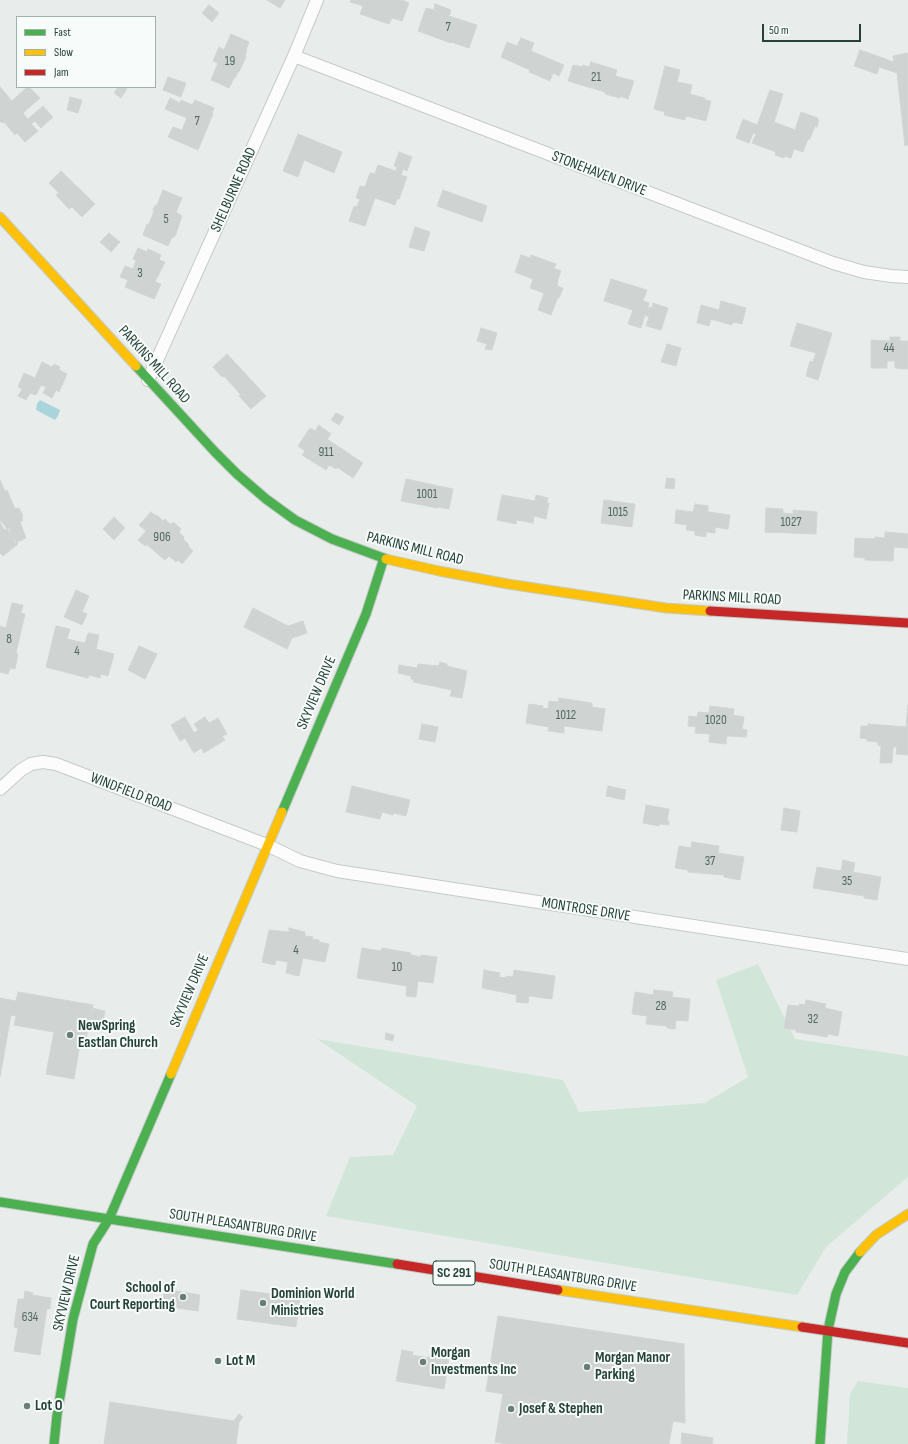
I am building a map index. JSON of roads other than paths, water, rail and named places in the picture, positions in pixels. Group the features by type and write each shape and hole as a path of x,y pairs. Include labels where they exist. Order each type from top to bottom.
{"street":[{"name":"SHELBURNE ROAD","path":"148,380 294,56 317,0"},
{"name":"STONEHAVEN DRIVE","path":"294,56 832,262 864,272 908,277"},
{"name":"PARKINS MILL ROAD","path":"0,217 214,452 236,474 266,499 295,520 325,536 384,558 508,584 666,608 908,623"},
{"name":"SKYVIEW DRIVE","path":"54,1444 57,1415 74,1319 86,1266 94,1244 109,1219 366,614 384,558"},
{"name":"WINDFIELD ROAD","path":"0,789 21,770 31,764 43,762 56,764 267,845"},
{"name":"MONTROSE DRIVE","path":"267,845 300,861 337,871 908,960"},
{"name":"SOUTH PLEASANTBURG DRIVE","path":"0,1202 608,1298 908,1343"},
{"path":"820,1444 828,1330 836,1294 845,1272 859,1253 876,1235 908,1214"}],"water":[{"path":"40,400 60,410 55,420 36,410 37,404"}],"place":[{"name":"NewSpring Eastlan Church","path":"70,1035"},
{"name":"School of Court Reporting","path":"183,1297"},
{"name":"Dominion World Ministries","path":"263,1303"},
{"name":"Lot M","path":"218,1361"},
{"name":"Morgan Investments Inc","path":"423,1362"},
{"name":"Morgan Manor Parking","path":"587,1367"},
{"name":"Lot O","path":"27,1406"},
{"name":"Josef & Stephen","path":"511,1409"}]}
